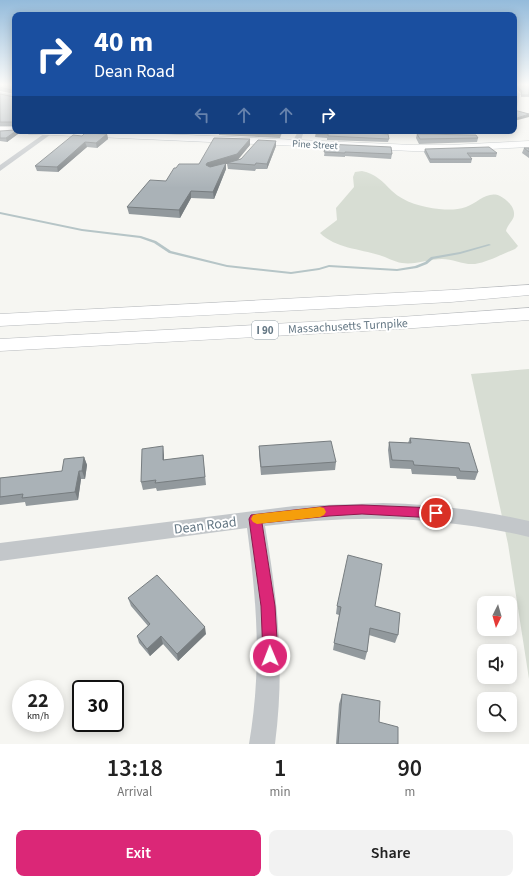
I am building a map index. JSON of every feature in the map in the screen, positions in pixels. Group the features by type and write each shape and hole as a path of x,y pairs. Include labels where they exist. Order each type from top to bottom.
{"highway":[{"name":"Massachusetts Turnpike","path":"0,320 451,296 529,290"},
{"name":"Massachusetts Turnpike","path":"0,345 529,314"}],"main road":[{"path":"0,130 12,130"},
{"name":"Pine Street","path":"111,134 423,148 462,148 529,144"}],"street":[{"path":"0,169 48,134"},
{"path":"296,143 300,134"},
{"name":"Dean Road","path":"0,552 255,519 329,511 394,510 458,515 529,529"},
{"path":"255,519 268,606 270,643 270,682 262,744"}],"shaded area":[{"path":"362,171 378,178 402,199 426,207 450,210 466,207 487,196 500,196 512,206 514,217 506,231 518,246 515,249 495,258 475,264 466,264 442,259 407,263 399,262 333,242 320,233 337,220 336,208 354,187 353,177 355,172"},
{"path":"529,369 529,679 508,544 471,374"}],"building":[{"path":"0,119 12,119 12,122 0,122"},
{"path":"12,130 12,134 6,138 0,138 0,131"},
{"path":"84,134 107,134 96,143 85,142 57,167 35,166 73,135 82,136"},
{"path":"260,134 280,134 280,135"},
{"path":"328,134 388,134 389,139 328,136"},
{"path":"417,134 476,135 478,138 420,139"},
{"path":"214,138 250,139 237,154 207,163 206,165 210,167 226,163 213,192 191,191 179,210 127,207 150,180 166,181 174,168 176,168 179,164 199,164"},
{"path":"258,140 276,141 267,164 256,163 255,165 227,163 241,159"},
{"path":"326,144 391,147 392,154 324,152"},
{"path":"489,147 497,153 467,153 472,159 430,159 425,149"},
{"path":"410,438 469,443 478,472 460,471 459,468 414,465 413,461 392,460 389,442 411,443"},
{"path":"331,441 336,462 261,467 259,446"},
{"path":"163,446 163,460 203,455 205,477 155,483 156,480 141,482 142,449"},
{"path":"84,457 82,471 79,471 75,492 22,498 23,494 0,497 0,478 62,471 64,459"},
{"path":"348,555 382,564 375,606 400,613 398,635 370,628 367,652 334,643 341,607 337,606"},
{"path":"157,575 205,627 177,654 161,636 147,649 137,636 150,624 128,598"},
{"path":"342,694 380,701 379,722 398,727 398,744 338,744"}],"waterway":[{"path":"0,213 82,230 141,237 155,242 170,252 227,266 291,273 329,266 397,270 416,267 426,263 432,258 460,253 489,245"}],"slow traffic":[{"path":"257,519 320,512"}],"route":[{"path":"270,656 268,606 255,519 329,511 394,510 436,513"}]}
